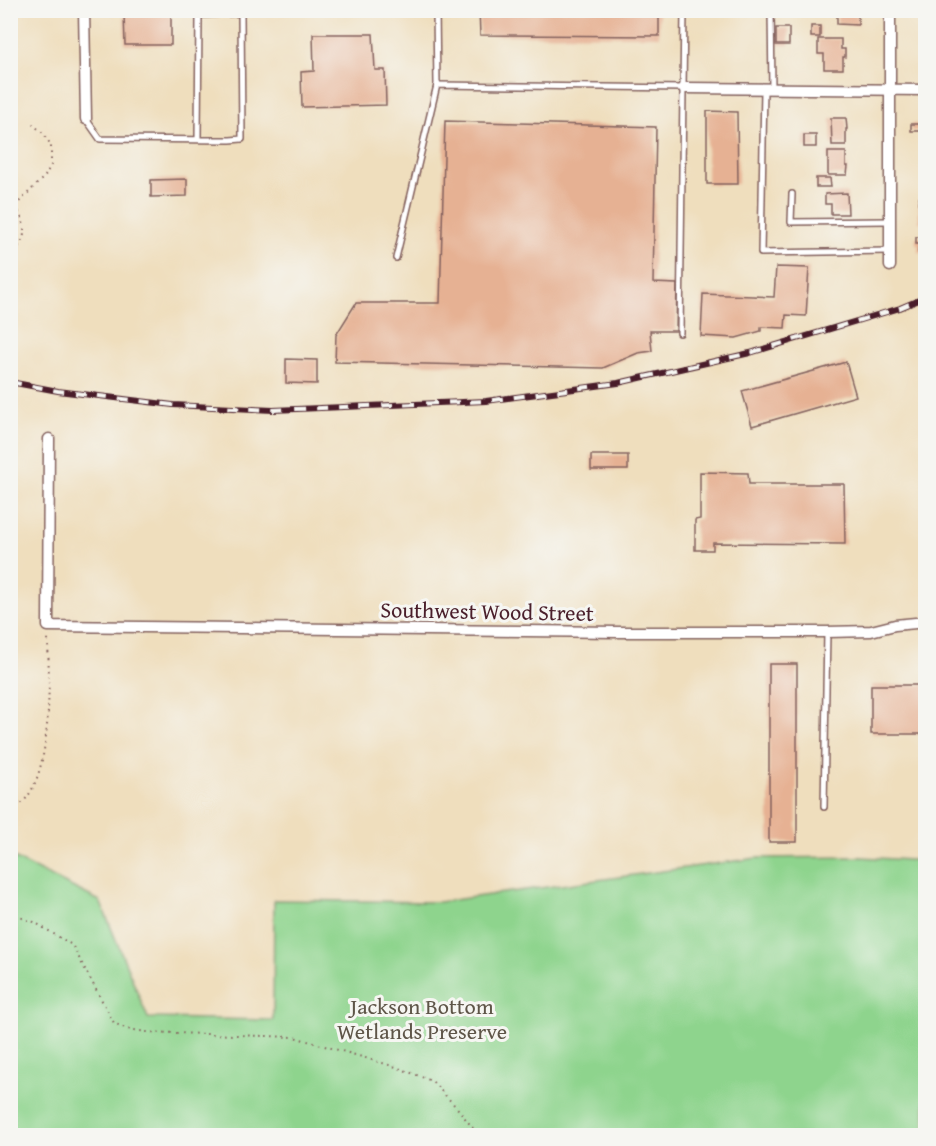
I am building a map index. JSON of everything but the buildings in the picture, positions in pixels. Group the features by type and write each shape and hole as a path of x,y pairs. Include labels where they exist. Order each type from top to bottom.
{"street":[{"path":"84,10 86,119"},
{"path":"890,10 890,266"},
{"path":"684,88 926,90"},
{"path":"48,626 49,440"},
{"name":"Southwest Wood Street","path":"48,626 827,632 871,631 926,622"}],"lane":[{"path":"396,258 437,85 436,10"},
{"path":"680,333 684,10"},
{"path":"771,10 760,253 890,251"},
{"path":"86,119 100,139 198,139 242,139 241,13 199,15 198,139"},
{"path":"437,85 684,88"},
{"path":"792,194 791,222 890,221"},
{"path":"824,807 827,632"}],"path":[{"path":"15,206 45,176 51,165 51,145 42,132 31,123"},
{"path":"10,203 15,206 22,217 24,234 20,246 10,255"},
{"path":"10,808 22,803 33,788 42,763 48,720 48,626"},
{"path":"10,914 34,922 72,945 114,1023 127,1029 147,1032 294,1037 396,1067 432,1081 458,1109 478,1136"}],"green space":[{"name":"Jackson Bottom Wetlands Preserve","path":"10,856 100,901 148,1018 273,1020 274,900 439,902 757,858 861,857 925,861 925,1135 11,1135"}],"railway":[{"path":"10,382 58,391 173,405 273,410 486,401 618,383 750,353 900,308 926,297"}]}
